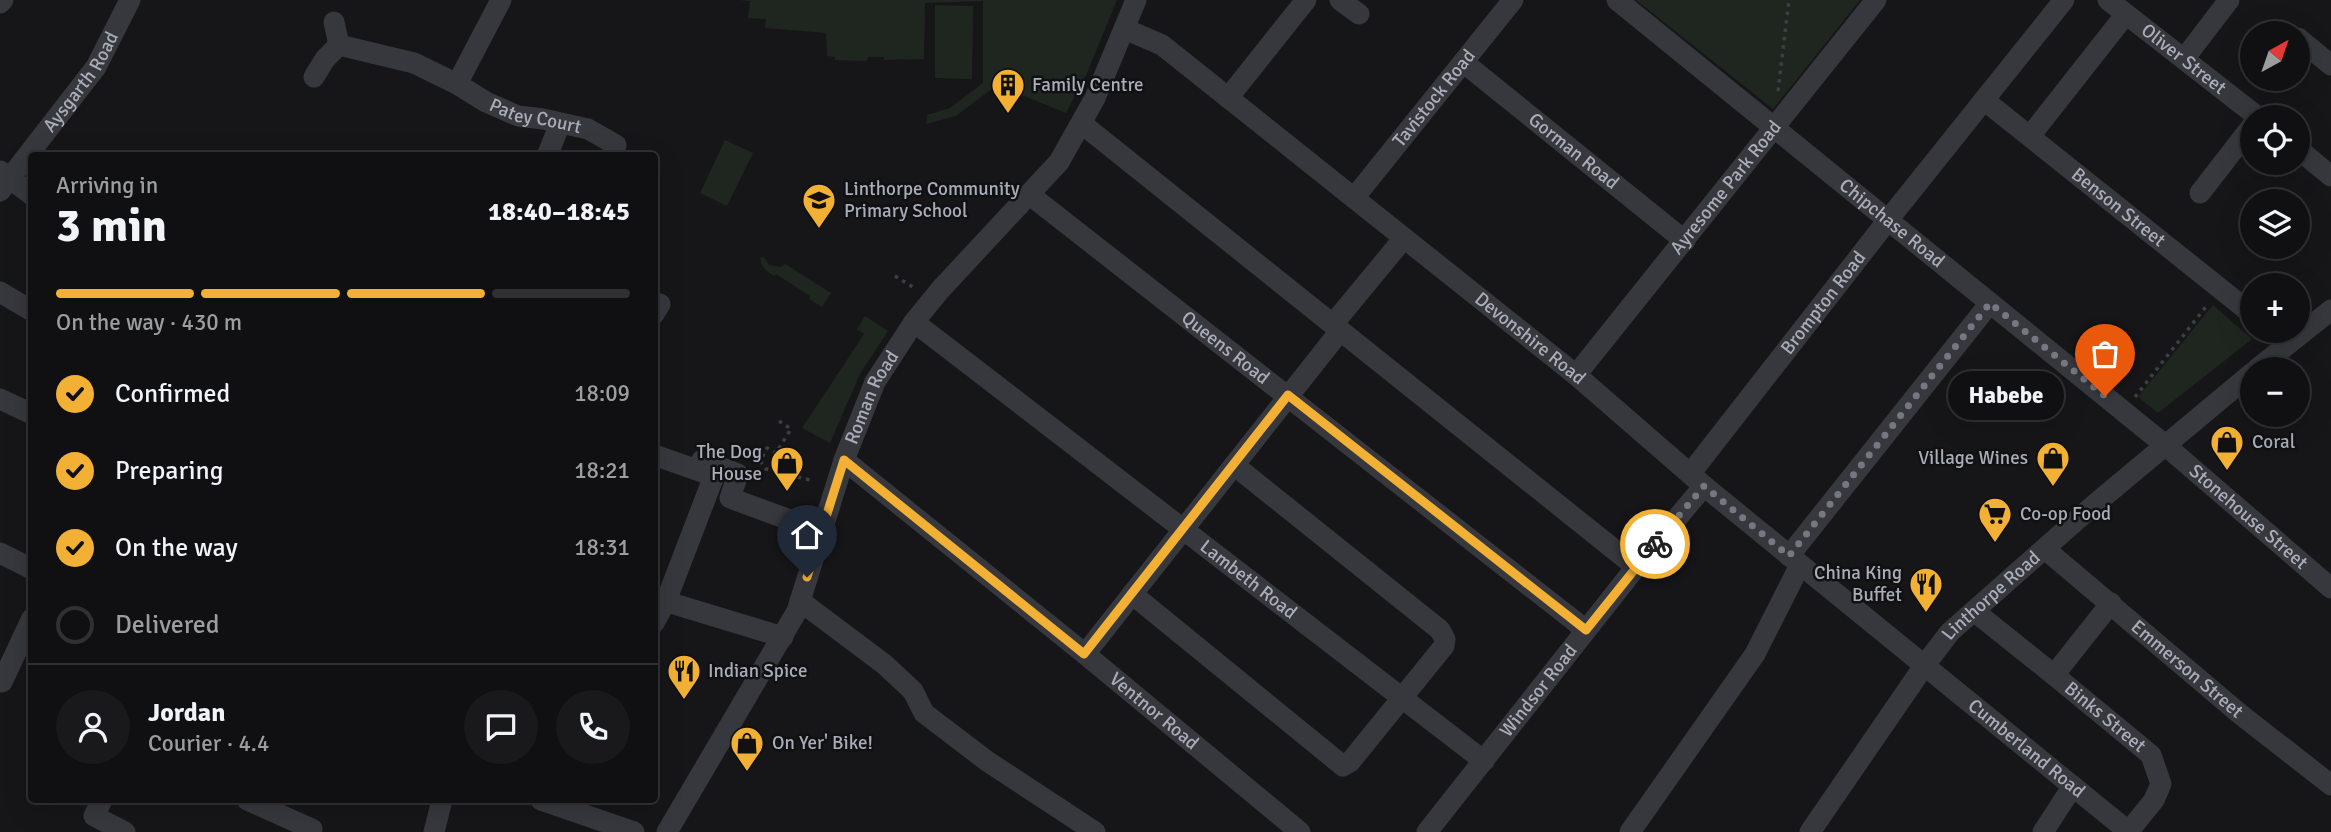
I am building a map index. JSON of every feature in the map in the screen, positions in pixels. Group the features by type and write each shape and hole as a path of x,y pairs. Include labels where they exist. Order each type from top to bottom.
{"street":[{"name":"Aysgarth Road","path":"3,180 96,67 131,0"},
{"path":"457,84 501,0"},
{"name":"Roman Road","path":"667,832 783,637 800,601 844,460 875,382 914,322 940,289 1059,162 1095,98 1136,0"},
{"path":"1228,98 1306,0"},
{"path":"1340,0 1359,14"},
{"name":"Tavistock Road","path":"1354,198 1513,0"},
{"name":"Chipchase Road","path":"1617,0 2165,445"},
{"name":"Ayresome Park Road","path":"1576,375 1876,0"},
{"name":"Brompton Road","path":"1697,480 1888,220 2064,0"},
{"name":"Oliver Street","path":"2108,0 2243,105"},
{"path":"2184,59 2230,0"},
{"path":"2030,136 2126,13"},
{"path":"314,77 339,45 334,22"},
{"name":"Devonshire Road","path":"1125,29 1162,45 1354,198 1576,375 1697,480 1924,666"},
{"name":"Patey Court","path":"339,45 414,63 518,116 587,130 616,145"},
{"path":"2310,48 2331,65"},
{"name":"Gorman Road","path":"1463,62 1685,241"},
{"name":"Benson Street","path":"1984,100 2240,304"},
{"path":"549,152 560,124"},
{"path":"1081,124 1636,567"},
{"path":"2200,192 2240,140"},
{"path":"2310,159 2331,176"},
{"path":"3,180 28,193"},
{"name":"Queens Road","path":"1030,195 1586,630"},
{"path":"1084,654 1234,466 1404,238"},
{"path":"0,292 28,310"},
{"path":"1630,832 1755,654 1795,561 1990,303"},
{"path":"2310,321 2331,310"},
{"name":"Lambeth Road","path":"914,322 1483,761"},
{"name":"Linthorpe Road","path":"1810,832 1950,632 2240,383"},
{"path":"0,399 28,412"},
{"path":"658,444 738,474 730,498 820,531"},
{"name":"Stonehouse Street","path":"2165,445 2331,588"},
{"path":"658,455 714,476 660,600 783,637"},
{"name":"Ventnor Road","path":"844,460 1300,832"},
{"path":"1132,594 1343,766 1350,762 1403,698 1444,646 1445,639 1440,630 1234,466"},
{"name":"Windsor Road","path":"1427,832 1636,567 1697,480"},
{"name":"Emmerson Street","path":"2045,550 2241,714 2331,785"},
{"path":"0,553 28,567"},
{"path":"800,601 884,664 913,691 924,713 988,761 1094,832"},
{"name":"Binks Street","path":"2054,675 2111,603"},
{"name":"Binks Street","path":"1974,611 2151,755 2161,784 2154,800 2128,832"},
{"path":"2,682 28,627"},
{"name":"Cumberland Road","path":"1924,666 2128,832"},
{"path":"2043,832 2073,786"},
{"path":"101,803 94,817 125,832"},
{"path":"253,803 314,831"},
{"path":"434,832 441,803"},
{"path":"552,803 634,832"}],"path":[{"path":"1774,127 1789,0"},
{"path":"895,276 916,289"},
{"path":"2124,411 2220,288"},
{"path":"779,421 791,429 776,453 767,448 760,461 766,470 814,481"}],"shaded area":[{"path":"739,0 1117,0 1087,73 1066,113 997,85 956,116 926,124 927,115 950,108 983,83 983,1 925,3 924,59 884,60 884,57 868,57 867,61 835,60 835,57 827,56 826,33 765,28 766,19 748,18 750,1"},
{"path":"1636,0 1860,0 1773,109"},
{"path":"935,5 973,6 972,79 935,78"},
{"path":"725,140 753,153 727,206 700,193"},
{"path":"760,257 765,258 769,265 781,267 785,264 831,293 822,307 809,299 810,296 769,272"},
{"path":"2213,305 2240,329 2240,343 2247,343 2158,413 2138,397"},
{"path":"865,316 888,331 860,374 830,443 802,428 864,334 857,329"}],"way so far":[{"path":"1655,544 1704,486 1789,556 1990,303 2105,396"}],"place":[{"name":"Family Centre","path":"1008,115"},
{"name":"Linthorpe Community Primary School","path":"819,230"},
{"name":"Habebe","path":"2105,396"},
{"name":"Coral","path":"2227,472"},
{"name":"Village Wines","path":"2053,488"},
{"name":"The Dog House","path":"787,493"},
{"name":"Co-op Food","path":"1995,544"},
{"name":"China King Buffet","path":"1926,614"},
{"name":"Indian Spice","path":"684,701"},
{"name":"On Yer' Bike!","path":"747,773"}],"route":[{"path":"807,577 844,460 1084,654 1288,395 1586,630 1655,544"}]}
